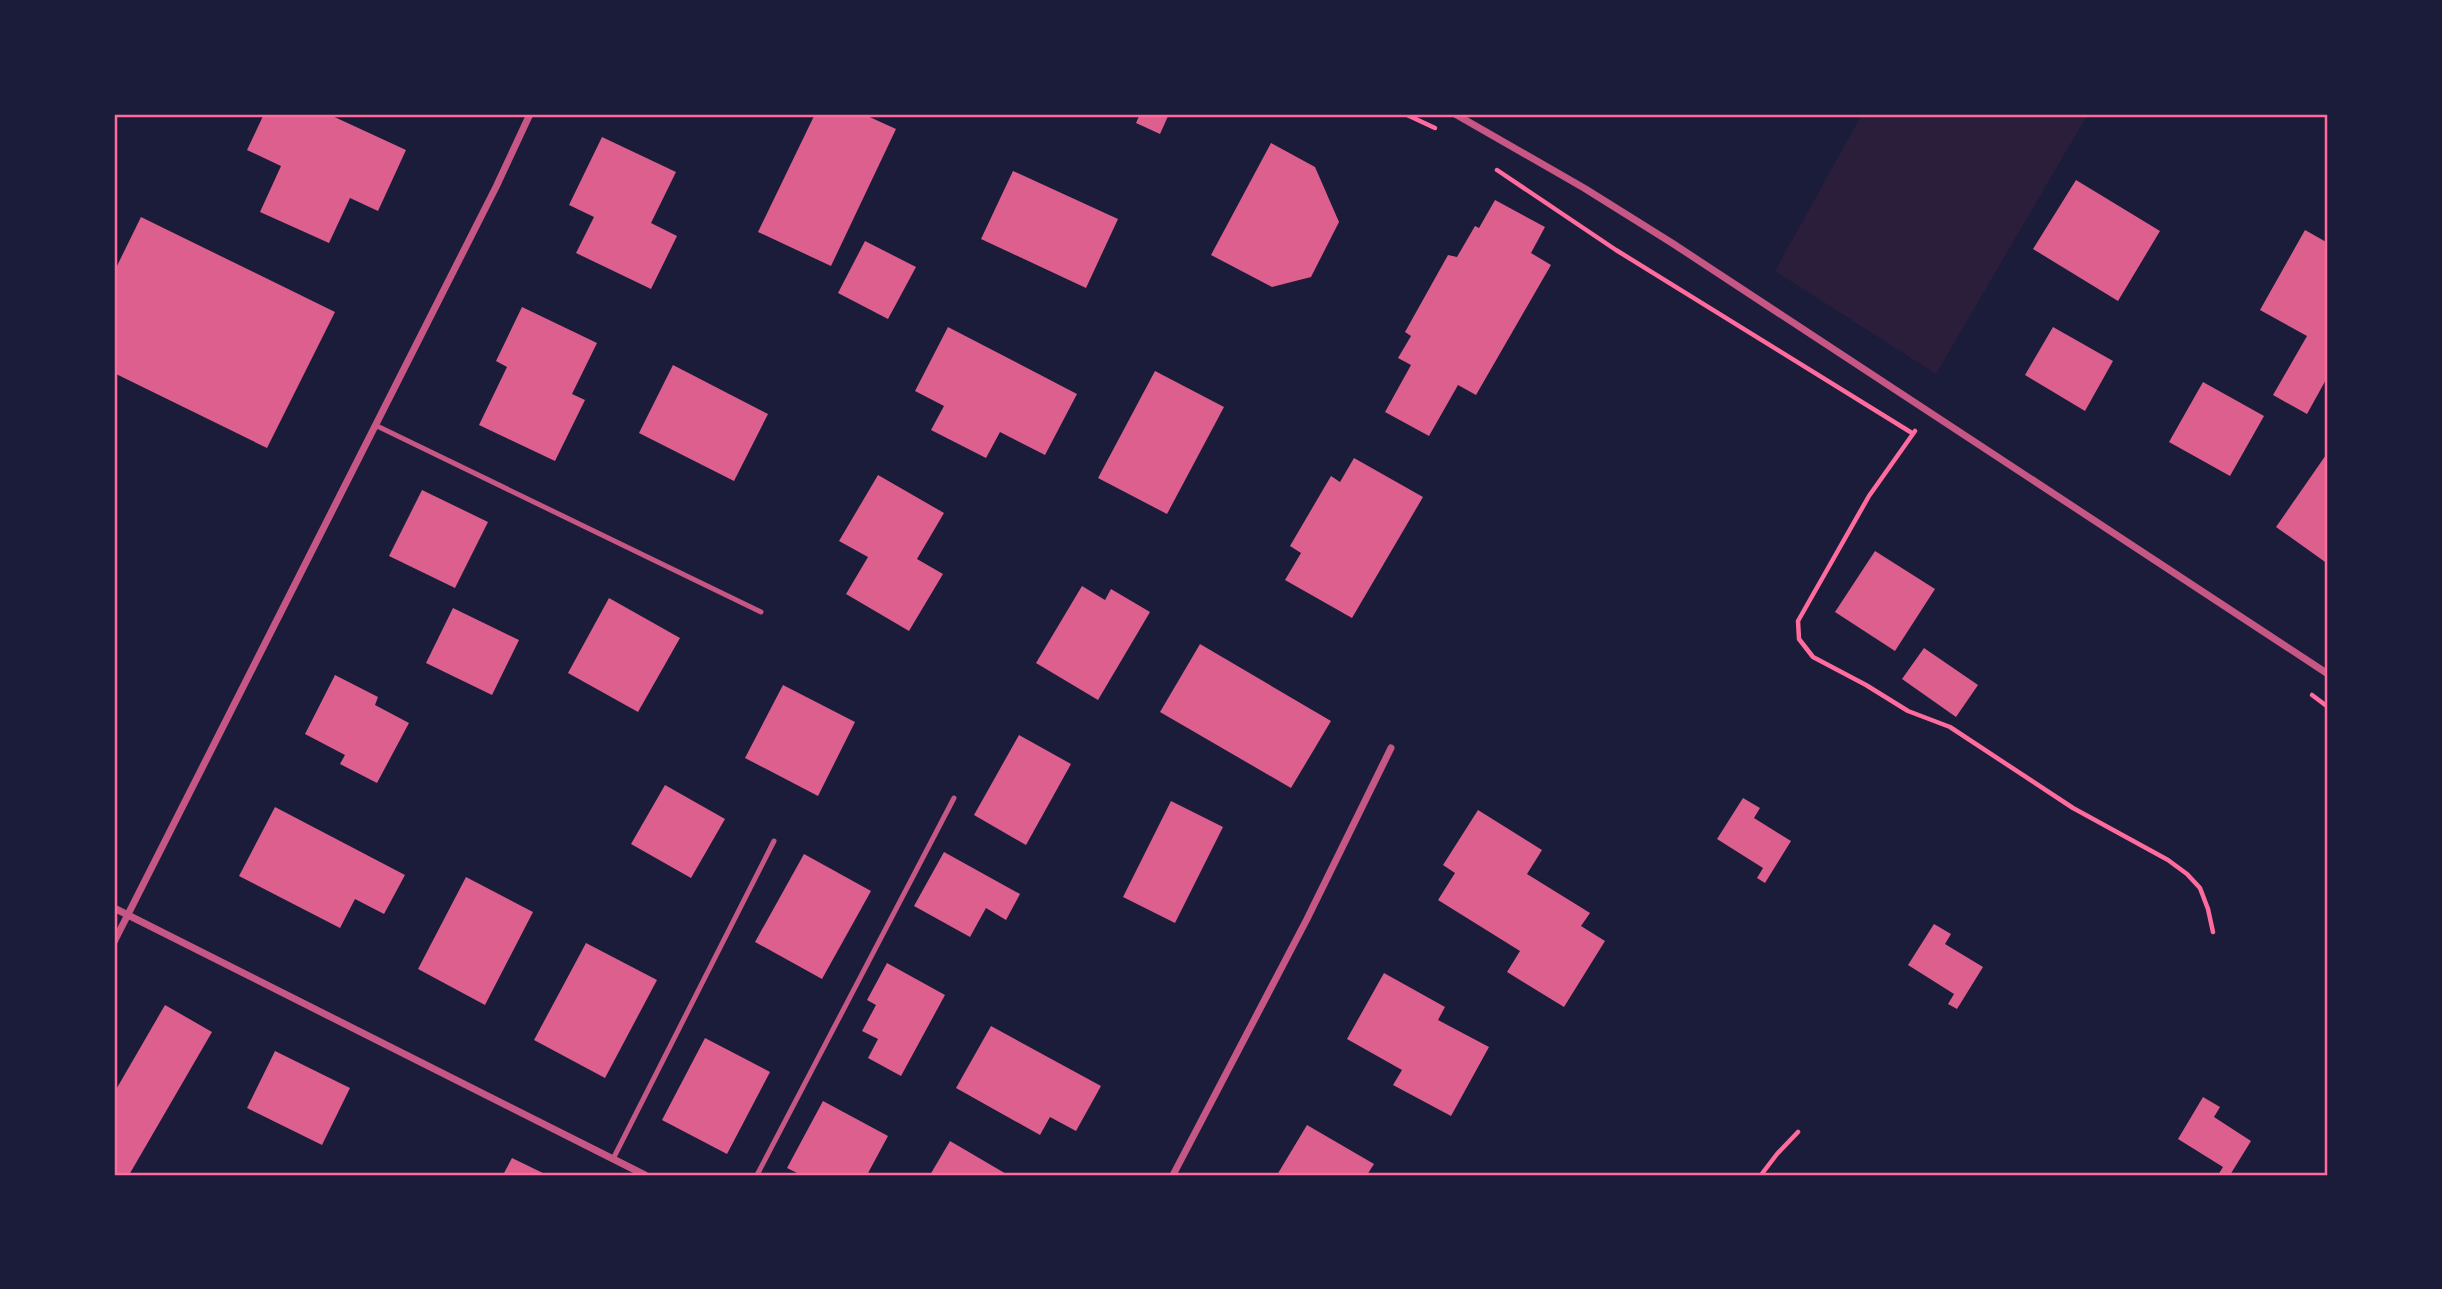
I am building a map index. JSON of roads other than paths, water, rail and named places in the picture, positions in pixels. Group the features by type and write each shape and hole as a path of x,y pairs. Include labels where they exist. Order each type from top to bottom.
{"street":[{"path":"114,942 496,187 530,114"},
{"path":"1455,114 1584,188 1672,243 2328,674"},
{"path":"1173,1175 1307,919 1391,748"},
{"path":"114,908 645,1175"}],"lane":[{"path":"375,425 761,612"},
{"path":"757,1175 954,797"},
{"path":"613,1159 774,841"}]}
